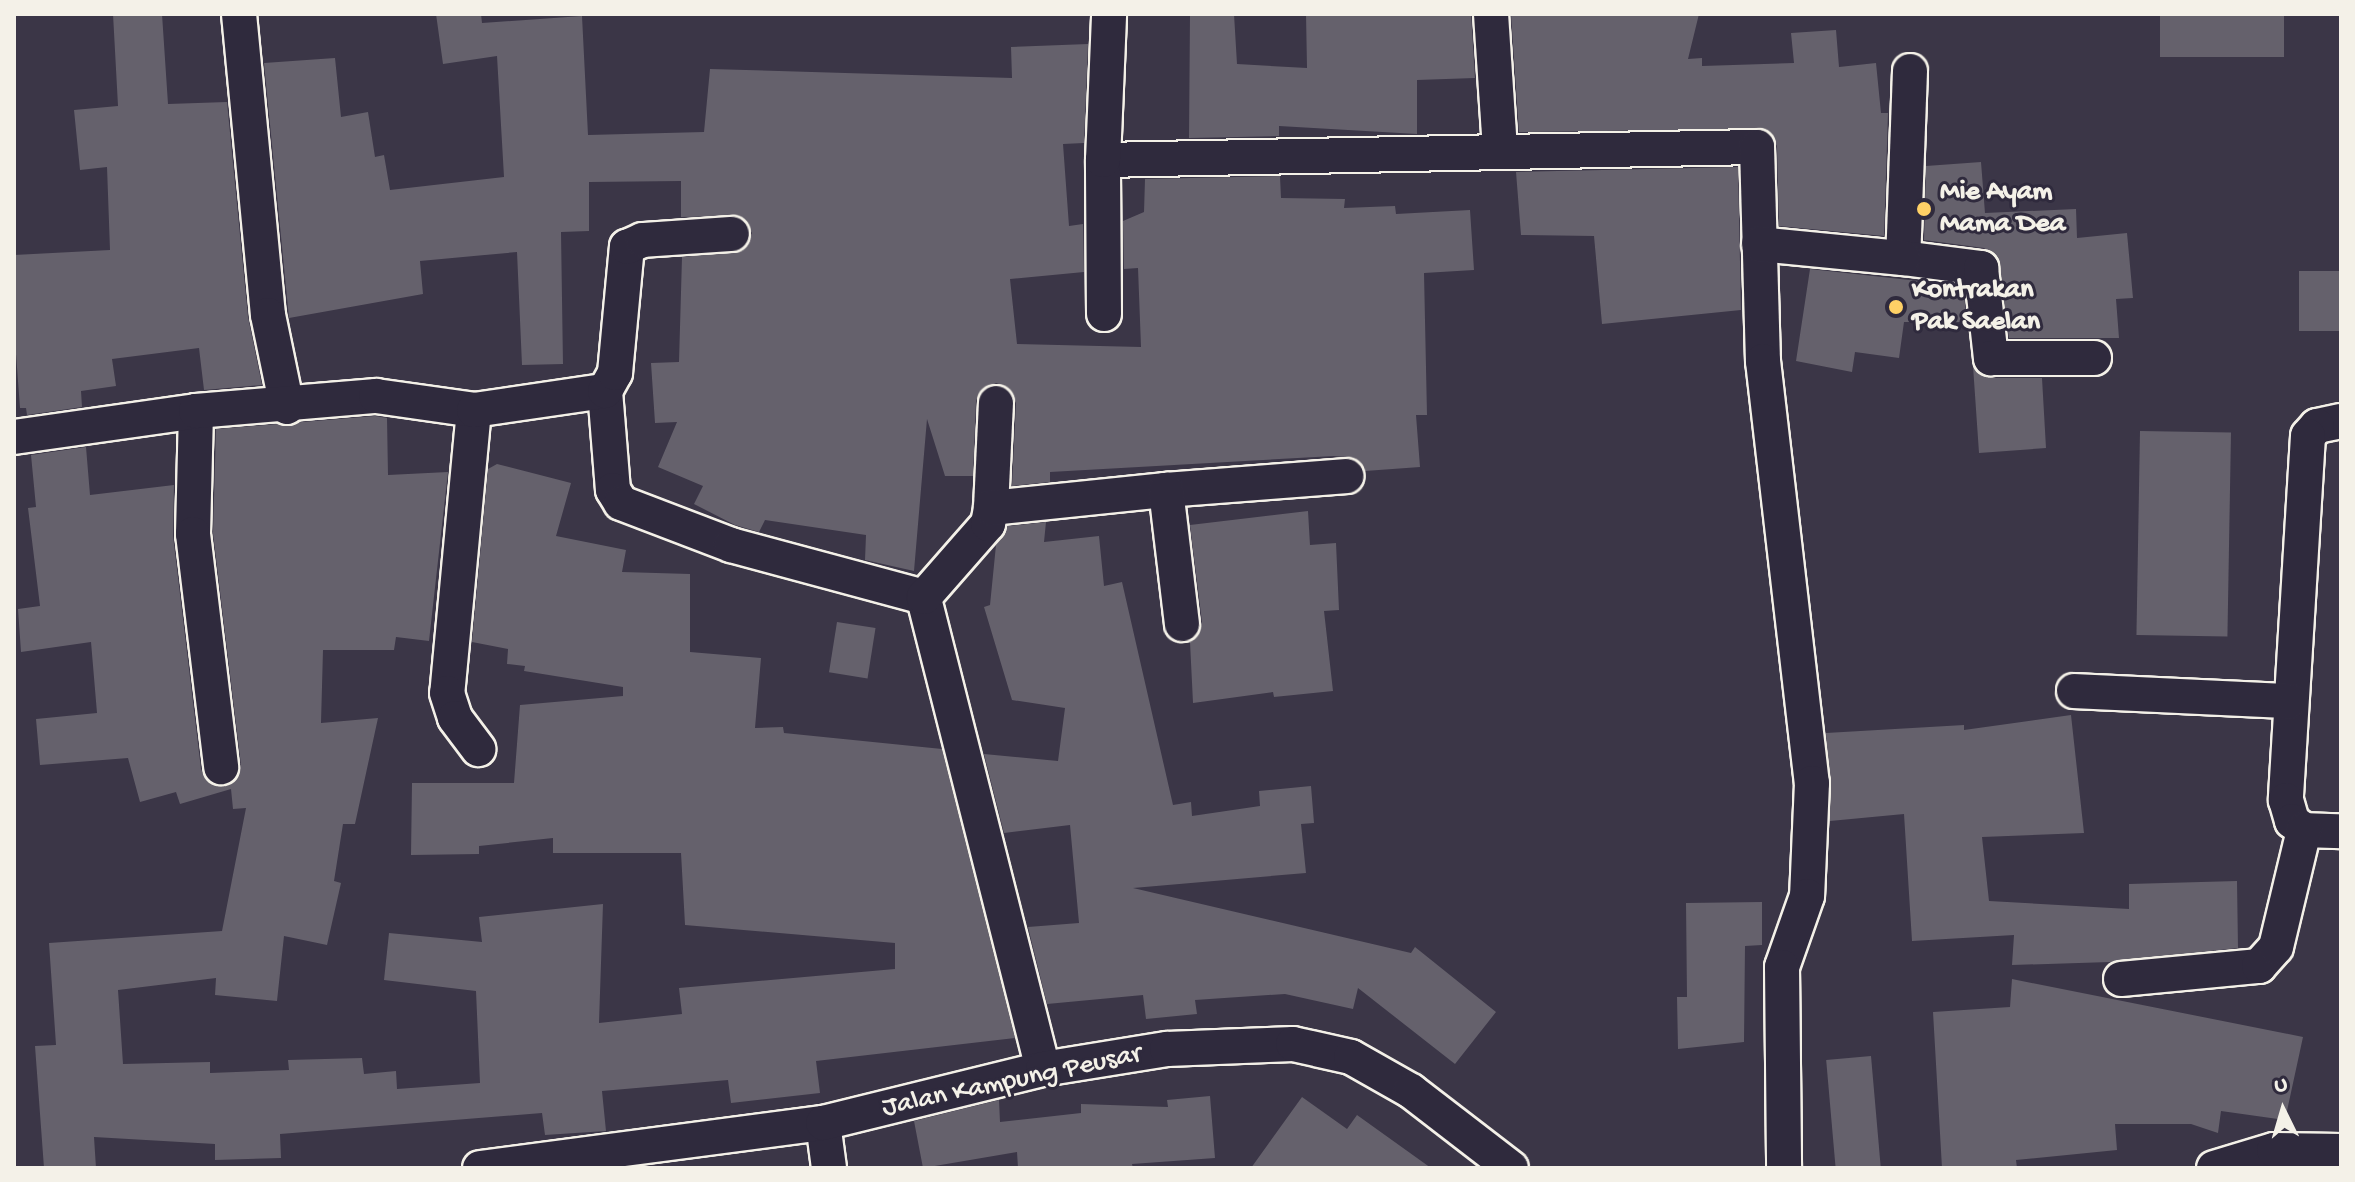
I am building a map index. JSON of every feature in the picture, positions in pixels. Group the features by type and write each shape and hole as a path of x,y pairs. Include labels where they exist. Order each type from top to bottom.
{"street":[{"path":"239,14 268,315 287,407"},
{"path":"1104,314 1103,160 1109,14"},
{"path":"1491,14 1500,150"},
{"path":"1903,258 1910,71"},
{"path":"1103,160 1757,147 1763,361 1812,783 1807,896 1781,981 1784,1168"},
{"path":"732,234 643,240 627,247 615,373 605,391 613,490 621,503 731,545 924,597"},
{"path":"1759,244 1981,268 1991,358 2094,358"},
{"path":"14,437 196,411 287,407 376,396 474,410 605,391"},
{"path":"924,597 988,524 996,403"},
{"path":"474,410 447,693 455,718 478,749"},
{"path":"196,411 193,534 221,767"},
{"path":"2341,421 2317,426 2308,436 2286,800 2292,821 2304,830 2341,831"},
{"path":"991,508 1346,476"},
{"path":"1166,490 1182,624"},
{"path":"924,597 1043,1069"},
{"path":"2074,691 2290,701"},
{"path":"2121,979 2259,966 2276,947 2304,830"},
{"name":"Jalan Kampung Peusar","path":"480,1168 823,1123 1043,1069 1167,1049 1307,1047 1351,1057 1411,1091 1511,1168"},
{"path":"823,1123 829,1168"},
{"path":"2214,1168 2274,1150 2341,1151"}],"building":[{"path":"113,14 162,14 168,104 227,102 248,317 262,385 204,390 199,348 112,359 116,386 81,391 82,407 27,415 26,408 20,408 14,327 14,255 110,250 107,167 80,170 74,110 118,106"},
{"path":"436,14 481,14 482,23 582,16 588,135 704,132 710,69 1012,78 1011,47 1088,44 1084,143 1063,144 1069,226 1083,224 1084,272 1010,279 1017,344 1141,347 1138,268 1124,269 1123,221 1144,212 1145,179 1280,176 1281,198 1345,199 1344,208 1395,206 1396,214 1470,210 1474,270 1424,273 1427,415 1416,415 1420,467 1365,471 1355,458 1334,456 1050,472 1050,482 1012,486 1016,403 1007,387 996,383 980,392 976,401 973,476 945,476 927,419 914,571 865,560 866,535 765,520 759,532 735,525 694,504 703,486 658,467 677,422 655,423 651,363 679,362 682,257 742,251 752,233 740,216 681,217 681,181 589,182 589,231 561,232 563,364 522,365 517,252 420,261 423,294 289,318 264,63 335,58 341,117 368,112 375,157 384,155 390,190 504,177 497,56 443,64"},
{"path":"1190,14 1234,14 1237,64 1307,68 1306,14 1471,14 1475,78 1417,80 1417,134 1279,126 1279,136 1189,138"},
{"path":"1511,14 1699,14 1688,59 1702,58 1702,66 1794,63 1791,33 1836,30 1839,67 1876,63 1881,113 1888,113 1884,236 1779,226 1777,146 1766,129 1519,132"},
{"path":"2160,14 2284,14 2284,57 2160,57"},
{"path":"1981,162 1985,213 2076,209 2077,238 2127,233 2133,298 2116,299 2119,338 2009,338 1998,257 1984,248 1924,240 1926,166"},
{"path":"1738,167 1741,310 1602,324 1594,236 1521,235 1516,172"},
{"path":"1810,269 1963,286 1967,322 1904,322 1899,358 1855,352 1852,372 1796,361"},
{"path":"2299,271 2341,271 2341,331 2299,331"},
{"path":"1973,366 1990,378 2042,378 2046,448 1979,453"},
{"path":"375,416 387,418 388,475 448,472 429,641 396,637 394,650 323,650 321,723 378,718 355,824 343,824 334,881 341,883 327,945 284,936 277,1001 215,995 216,978 118,990 123,1064 210,1062 210,1073 289,1070 288,1060 362,1058 364,1074 396,1071 397,1089 480,1083 476,991 384,980 389,933 482,942 479,917 603,904 599,1023 682,1014 679,988 895,969 895,943 685,925 681,853 553,853 553,838 479,846 479,854 411,855 412,783 514,783 520,705 623,696 623,687 524,671 525,666 507,664 508,649 472,642 488,469 497,464 571,483 556,536 626,550 622,572 690,574 690,652 761,658 755,728 783,727 784,733 942,749 1015,1038 816,1061 820,1093 731,1103 728,1080 602,1091 606,1131 545,1135 542,1113 280,1134 281,1158 215,1160 215,1144 94,1137 96,1168 44,1168 35,1046 56,1045 49,943 222,931 246,808 233,809 231,789 180,804 176,792 140,802 128,758 40,765 36,719 97,713 91,642 21,652 18,609 40,606 28,508 36,507 31,455 86,447 90,495 174,485 173,536 201,769 206,780 223,787 234,782 241,765 213,533 216,429"},
{"path":"2140,431 2231,433 2227,637 2136,635"},
{"path":"1308,511 1310,545 1336,543 1339,610 1324,611 1333,691 1274,697 1273,692 1193,703 1190,642 1202,622 1190,525"},
{"path":"1046,522 1044,542 1099,536 1104,586 1122,582 1173,805 1191,802 1192,816 1260,806 1259,791 1311,786 1314,823 1301,824 1306,873 1133,888 1411,953 1415,947 1496,1012 1455,1064 1358,988 1353,1009 1285,994 1195,1000 1197,1014 1146,1019 1143,995 1047,1004 1028,927 1079,923 1070,825 1004,833 984,754 1058,761 1065,708 1012,700 984,607 990,605 996,545 1008,526"},
{"path":"837,622 876,628 868,678 829,672"},
{"path":"2071,715 2084,833 1982,837 1989,901 2129,909 2129,884 2237,881 2238,948 2110,962 2012,965 2014,935 1912,941 1904,814 1830,821 1826,733 1964,725 1964,730"},
{"path":"1762,902 1762,945 1745,946 1744,1042 1678,1049 1677,997 1687,997 1686,903"},
{"path":"2012,979 2303,1037 2285,1120 2221,1111 2218,1133 2191,1124 2115,1124 2117,1150 2016,1160 2017,1168 1942,1168 1933,1012 2010,1007"},
{"path":"1871,1056 1881,1168 1836,1168 1826,1060"},
{"path":"1210,1096 1215,1158 1132,1164 1133,1168 1018,1168 1017,1152 923,1168 914,1121 999,1100 1000,1122 1081,1113 1081,1104 1168,1107 1167,1100"},
{"path":"1302,1097 1347,1129 1357,1115 1431,1168 1251,1168"}],"place":[{"name":"Mie Ayam Mama Dea","path":"1924,209"},
{"name":"Kontrakan Pak Saelan","path":"1896,307"}]}
